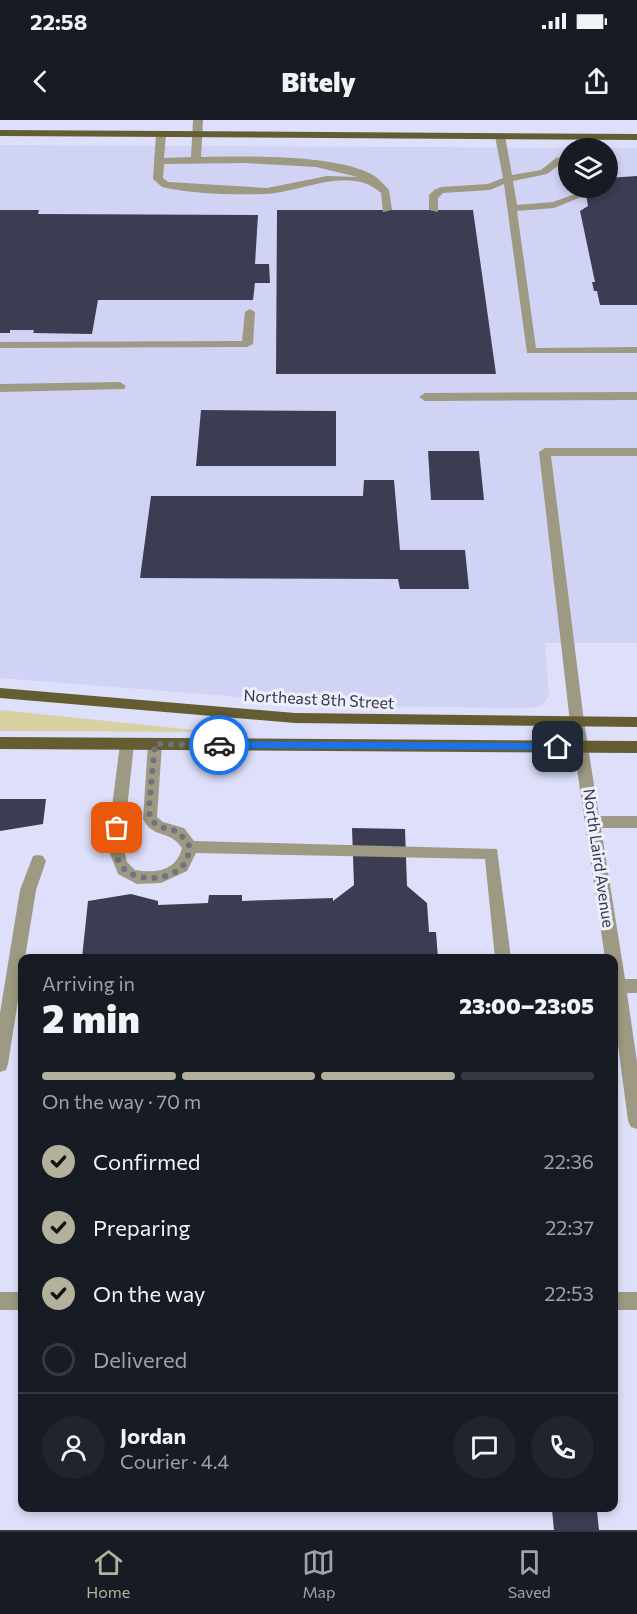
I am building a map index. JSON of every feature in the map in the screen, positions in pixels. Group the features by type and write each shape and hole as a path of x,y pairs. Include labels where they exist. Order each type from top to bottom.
{"main road":[{"path":"0,134 198,133 637,137"},
{"name":"Northeast 8th Street","path":"0,693 295,718 637,722"},
{"path":"0,743 637,747"}],"street":[{"path":"196,162 198,120"},
{"path":"161,134 158,179 165,185 238,192 267,192 327,179 350,178 378,184"},
{"path":"500,136 531,351 637,350"},
{"path":"434,210 432,197 435,192 490,187 508,179 544,172 558,161"},
{"path":"159,162 326,163 357,171 378,184 386,193 387,210"},
{"path":"291,188 299,180 300,162"},
{"path":"512,208 554,205 573,198"},
{"path":"0,345 247,344 249,312"},
{"path":"0,388 120,386"},
{"path":"425,398 637,396"},
{"name":"North Laird Avenue","path":"612,954 577,722 545,452 637,452"},
{"path":"127,744 115,846 119,862 130,875 151,879 172,873 186,862 190,847"},
{"path":"155,744 150,819 158,826 179,832 190,847"},
{"path":"594,822 637,822"},
{"path":"190,847 492,853 503,954"},
{"path":"0,1064 28,890 38,861"},
{"path":"618,986 637,986"},
{"name":"North Laird Avenue","path":"618,993 637,1122"},
{"path":"0,1301 18,1301"},
{"path":"618,1301 637,1301"}],"shaded area":[{"path":"0,145 558,148 558,198 618,198 618,148 637,148 637,643 545,643 549,696 541,706 527,708 355,706 0,678"},
{"path":"0,710 214,732 0,731"}],"building":[{"path":"637,176 637,305 600,305 592,282 595,282 580,211 588,206 587,198 618,198 618,177"},
{"path":"0,210 39,210 38,214 258,215 255,264 269,264 270,283 255,283 253,300 98,300 92,334 33,333 34,330 10,330 10,333 0,333"},
{"path":"277,210 473,210 496,374 276,374"},
{"path":"201,410 336,411 336,466 196,466"},
{"path":"428,451 479,451 484,500 431,500"},
{"path":"364,480 394,480 400,550 465,550 469,589 400,589 398,579 140,578 151,496 363,496"},
{"path":"0,799 46,799 43,824 0,831"},
{"path":"352,828 405,829 407,886 427,903 429,932 436,932 438,954 82,954 88,901 131,894 158,901 158,905 208,903 209,895 242,895 242,901 333,898 333,901 354,885"},
{"path":"552,1512 597,1512 599,1530 554,1530"}],"way so far":[{"path":"117,828 115,846 119,862 130,875 151,879 172,873 186,862 190,847 179,832 158,826 150,819 155,744 219,745"}],"route":[{"path":"219,745 558,747"}]}
